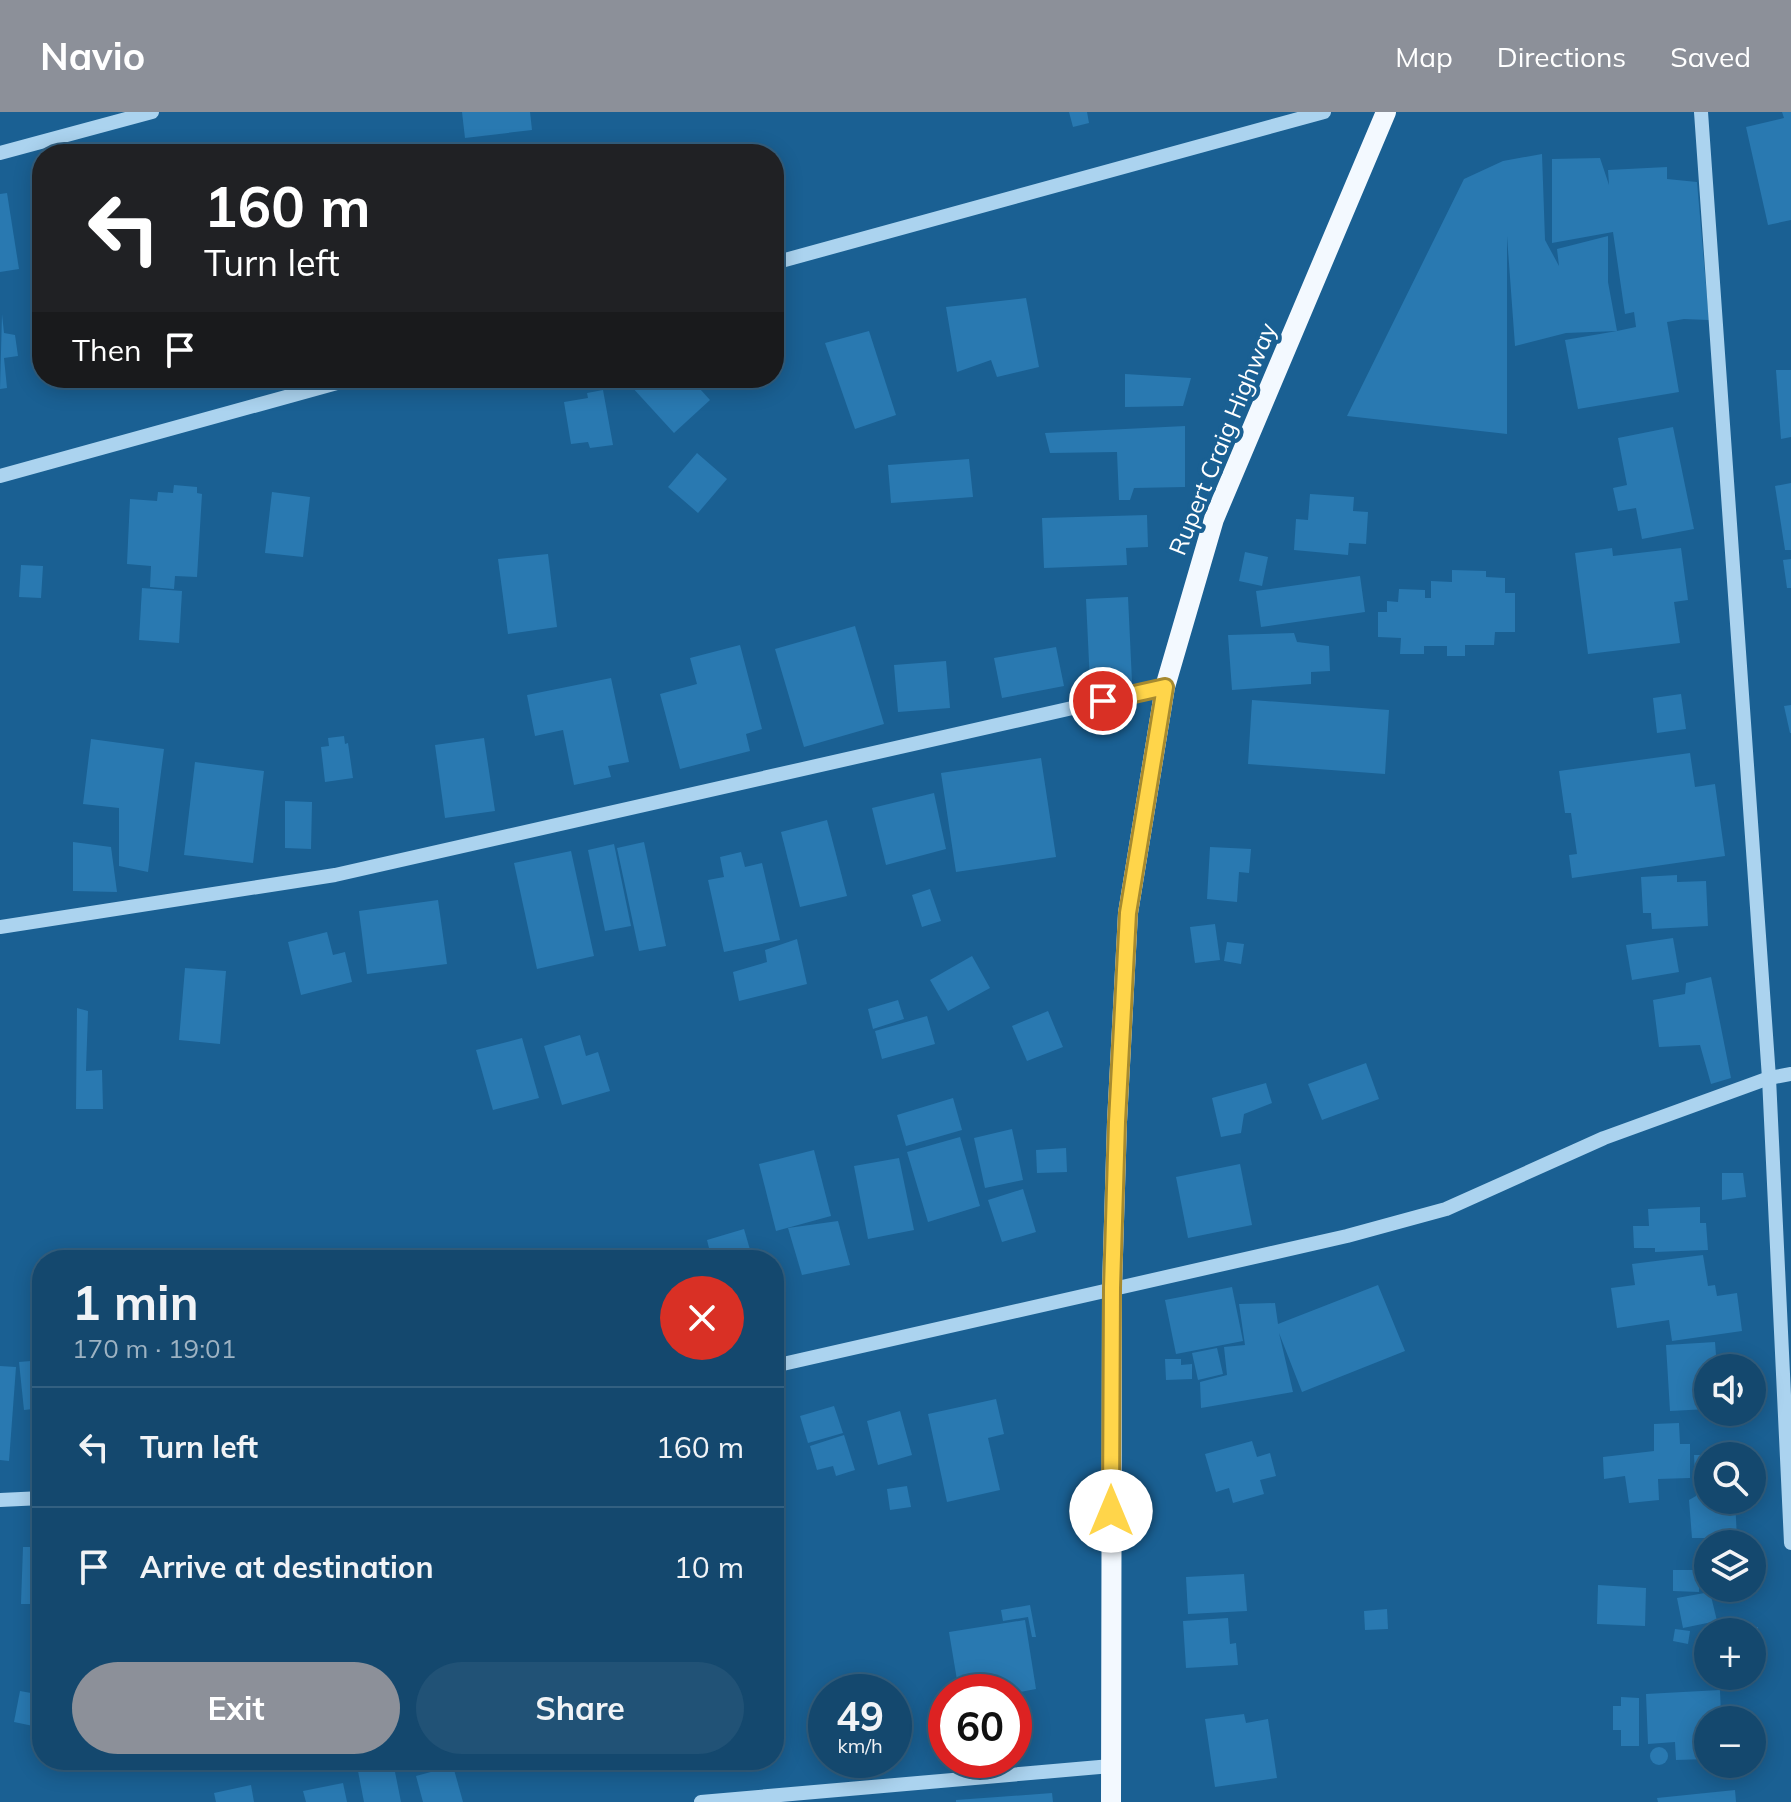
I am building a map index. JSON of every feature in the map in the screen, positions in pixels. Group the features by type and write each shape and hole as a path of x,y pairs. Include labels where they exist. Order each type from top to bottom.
{"main road":[{"name":"Rupert Craig Highway","path":"1111,1802 1112,1288 1128,913 1165,687 1214,519 1386,112"}],"street":[{"path":"33,144 152,112"},
{"path":"784,260 1324,112"},
{"path":"1701,112 1769,1078 1791,1543"},
{"path":"0,153 32,144"},
{"path":"0,476 319,388"},
{"path":"0,927 335,875 1165,687"},
{"path":"784,1364 1347,1236 1446,1209 1604,1138 1769,1078 1791,1074"},
{"path":"0,1500 32,1498"},
{"path":"701,1802 1111,1766"}],"building":[{"path":"462,112 530,112 532,130 465,138"},
{"path":"1069,112 1087,112 1089,123 1073,127"},
{"path":"1782,112 1791,112 1791,220 1768,225 1746,127 1784,118"},
{"path":"1542,154 1545,240 1559,266 1557,249 1608,236 1608,282 1617,331 1566,333 1515,346 1507,236 1507,434 1347,416 1464,179 1503,161"},
{"path":"1600,158 1609,185 1608,170 1667,167 1667,179 1697,182 1709,320 1667,322 1679,392 1578,409 1565,340 1636,327 1634,312 1625,314 1613,232 1552,243 1552,159"},
{"path":"7,193 19,269 0,272 0,194"},
{"path":"1026,298 1039,367 997,377 991,360 957,372 946,307"},
{"path":"2,314 4,333 15,335 18,356 4,358 7,388 0,389"},
{"path":"869,331 896,415 855,429 825,343"},
{"path":"1776,370 1791,370 1791,437 1781,439"},
{"path":"1125,374 1191,378 1183,406 1125,407"},
{"path":"633,388 699,388 710,400 674,433"},
{"path":"603,390 613,445 590,448 588,442 571,444 564,402 588,398 587,393"},
{"path":"1185,426 1185,487 1134,488 1130,500 1119,500 1117,452 1050,453 1045,433"},
{"path":"1673,427 1694,529 1642,539 1636,508 1618,511 1613,488 1627,485 1618,438"},
{"path":"697,453 727,479 698,513 668,487"},
{"path":"969,459 973,497 891,503 888,465"},
{"path":"1791,483 1791,550 1785,550 1775,486"},
{"path":"174,485 197,487 197,493 202,494 197,577 175,576 174,589 150,587 151,566 127,564 130,499 157,501 158,492 173,493"},
{"path":"272,492 310,497 303,557 265,553"},
{"path":"1310,494 1354,497 1353,511 1368,512 1366,544 1349,543 1348,555 1294,550 1296,519 1308,520"},
{"path":"1147,515 1148,547 1126,548 1127,565 1044,568 1042,518"},
{"path":"1612,548 1613,556 1681,548 1688,600 1674,602 1680,643 1588,654 1575,553"},
{"path":"1245,552 1268,557 1262,586 1239,581"},
{"path":"548,554 557,627 508,634 498,559"},
{"path":"1791,559 1791,588 1787,588 1783,560"},
{"path":"21,565 43,566 41,598 19,597"},
{"path":"1452,570 1486,571 1486,577 1505,578 1505,593 1515,593 1515,632 1495,632 1494,645 1465,645 1465,656 1447,656 1447,646 1424,646 1424,654 1400,654 1401,638 1378,637 1378,612 1387,612 1387,601 1398,602 1399,589 1425,590 1425,598 1431,598 1431,581 1452,582"},
{"path":"1360,576 1365,612 1261,627 1256,591"},
{"path":"142,588 182,591 179,643 139,640"},
{"path":"1128,597 1132,682 1090,683 1086,599"},
{"path":"855,626 884,724 804,747 775,649"},
{"path":"1294,633 1297,642 1329,646 1330,671 1311,672 1311,684 1232,690 1228,635"},
{"path":"740,645 762,729 746,734 750,751 680,769 660,694 697,684 690,658"},
{"path":"1056,647 1064,686 1002,698 994,658"},
{"path":"946,661 950,708 898,712 894,665"},
{"path":"611,678 629,762 608,766 611,777 574,785 563,730 535,736 527,695"},
{"path":"1681,694 1686,729 1657,733 1653,698"},
{"path":"1252,700 1389,710 1385,774 1248,764"},
{"path":"1791,705 1791,733 1790,733 1784,706"},
{"path":"344,736 345,744 348,743 353,778 325,782 321,747 329,746 328,738"},
{"path":"484,738 495,811 445,818 435,745"},
{"path":"91,739 164,749 148,872 119,866 119,808 83,804"},
{"path":"1690,753 1695,787 1715,784 1725,856 1572,878 1569,855 1577,854 1571,813 1565,813 1559,771"},
{"path":"1041,758 1056,857 956,872 941,773"},
{"path":"195,762 264,771 253,863 184,855"},
{"path":"934,793 946,849 886,865 872,808"},
{"path":"285,801 312,802 311,849 285,848"},
{"path":"827,820 847,896 800,907 781,832"},
{"path":"73,842 111,847 117,892 73,891"},
{"path":"644,842 666,946 639,951 617,848"},
{"path":"614,844 631,926 605,931 588,850"},
{"path":"1210,847 1251,849 1249,873 1239,872 1237,902 1207,899"},
{"path":"571,851 594,956 537,969 514,863"},
{"path":"741,852 745,867 762,863 780,940 724,952 708,880 724,877 720,857"},
{"path":"1677,875 1677,882 1706,881 1708,926 1652,929 1651,913 1643,913 1641,877"},
{"path":"930,889 941,921 922,927 912,895"},
{"path":"438,900 447,964 367,974 359,911"},
{"path":"1215,924 1220,960 1195,963 1190,927"},
{"path":"327,932 333,955 345,952 352,982 301,995 288,942"},
{"path":"1673,938 1679,972 1632,980 1626,945"},
{"path":"797,939 807,984 739,1001 733,972 767,962 765,950"},
{"path":"1227,942 1244,944 1241,964 1224,961"},
{"path":"972,956 990,988 948,1011 930,980"},
{"path":"185,968 226,971 220,1044 179,1040"},
{"path":"1711,977 1731,1078 1711,1084 1700,1045 1659,1047 1653,1000 1685,994 1686,983"},
{"path":"898,1000 904,1019 873,1029 868,1009"},
{"path":"77,1008 88,1011 86,1071 102,1070 103,1109 76,1109"},
{"path":"1048,1011 1063,1047 1027,1061 1012,1026"},
{"path":"927,1016 935,1044 882,1059 875,1031"},
{"path":"580,1035 586,1056 598,1052 610,1091 562,1105 544,1046"},
{"path":"522,1038 539,1098 493,1110 476,1050"},
{"path":"1366,1063 1379,1099 1322,1120 1308,1084"},
{"path":"1266,1083 1272,1103 1244,1114 1241,1133 1221,1137 1212,1098"},
{"path":"953,1098 962,1130 906,1146 897,1115"},
{"path":"1012,1129 1023,1180 985,1188 974,1138"},
{"path":"960,1137 980,1206 928,1222 907,1152"},
{"path":"1066,1148 1067,1172 1037,1173 1036,1150"},
{"path":"814,1150 831,1216 776,1231 759,1164"},
{"path":"899,1158 914,1230 868,1239 854,1166"},
{"path":"1240,1164 1252,1225 1188,1238 1176,1177"},
{"path":"1722,1173 1743,1173 1746,1197 1722,1200"},
{"path":"1023,1189 1036,1232 1002,1242 988,1200"},
{"path":"1700,1207 1700,1223 1706,1223 1708,1250 1655,1252 1655,1248 1634,1248 1633,1226 1649,1226 1648,1209"},
{"path":"838,1221 850,1265 802,1275 788,1228"},
{"path":"744,1229 750,1250 710,1250 707,1240"},
{"path":"1703,1255 1708,1286 1715,1285 1717,1296 1737,1293 1742,1331 1672,1341 1669,1320 1617,1328 1611,1288 1635,1285 1632,1264"},
{"path":"1378,1285 1405,1351 1302,1392 1279,1333 1293,1392 1201,1408 1200,1382 1227,1375 1224,1347 1245,1345 1239,1304 1275,1303 1278,1324"},
{"path":"1232,1287 1243,1341 1176,1354 1165,1300"},
{"path":"1715,1342 1716,1354 1694,1354 1694,1410 1670,1411 1666,1345"},
{"path":"1217,1348 1223,1374 1198,1380 1192,1353"},
{"path":"1165,1359 1181,1359 1181,1365 1192,1364 1192,1379 1166,1380"},
{"path":"32,1361 32,1409 24,1410 19,1362"},
{"path":"0,1366 16,1367 9,1461 0,1460"},
{"path":"996,1399 1004,1434 988,1438 1000,1490 947,1502 928,1414"},
{"path":"834,1406 843,1433 808,1443 800,1416"},
{"path":"900,1411 912,1455 878,1465 867,1421"},
{"path":"1679,1423 1680,1444 1690,1444 1690,1478 1658,1479 1659,1500 1629,1503 1625,1476 1604,1479 1603,1457 1654,1451 1654,1424"},
{"path":"844,1435 855,1470 836,1476 833,1466 817,1470 810,1446"},
{"path":"1252,1441 1257,1457 1270,1453 1276,1476 1260,1480 1264,1494 1233,1503 1229,1488 1216,1492 1205,1454"},
{"path":"907,1486 911,1507 890,1510 887,1489"},
{"path":"1694,1497 1694,1514 1736,1514 1737,1530 1694,1530 1692,1538 1689,1500"},
{"path":"23,1547 32,1547 32,1604 21,1604"},
{"path":"1673,1570 1694,1570 1694,1592 1673,1591"},
{"path":"1244,1574 1247,1611 1188,1614 1186,1577"},
{"path":"1598,1585 1646,1588 1645,1626 1597,1624"},
{"path":"1694,1595 1694,1602 1712,1602 1716,1618 1694,1618 1694,1626 1683,1628 1677,1598"},
{"path":"1030,1605 1036,1637 1032,1637 1028,1617 1003,1621 1001,1610"},
{"path":"1387,1609 1388,1629 1365,1630 1364,1611"},
{"path":"1228,1618 1230,1644 1236,1643 1238,1665 1186,1668 1183,1621"},
{"path":"1025,1620 1036,1689 1032,1690 1032,1674 956,1674 949,1632"},
{"path":"1675,1629 1690,1631 1688,1644 1673,1641"},
{"path":"1720,1690 1721,1706 1694,1706 1694,1759 1676,1760 1675,1742 1648,1744 1646,1694"},
{"path":"20,1691 32,1693 32,1726 14,1722"},
{"path":"1621,1697 1639,1698 1639,1746 1621,1746 1621,1730 1613,1730 1613,1706 1621,1706"},
{"path":"1244,1714 1246,1723 1268,1719 1277,1778 1215,1787 1205,1719"},
{"path":"1655,1747 1663,1747 1668,1756 1666,1763 1655,1765 1650,1760 1650,1752"},
{"path":"395,1770 401,1802 364,1802 358,1771"},
{"path":"438,1770 454,1770 463,1802 423,1802 416,1776"},
{"path":"343,1783 347,1802 306,1802 303,1791"},
{"path":"251,1785 254,1802 216,1802 214,1793"},
{"path":"1735,1790 1736,1802 1658,1802 1657,1798"},
{"path":"1052,1793 1053,1802 956,1802 956,1800"}],"route":[{"path":"1103,701 1165,687 1128,913 1112,1288 1111,1511"}]}
